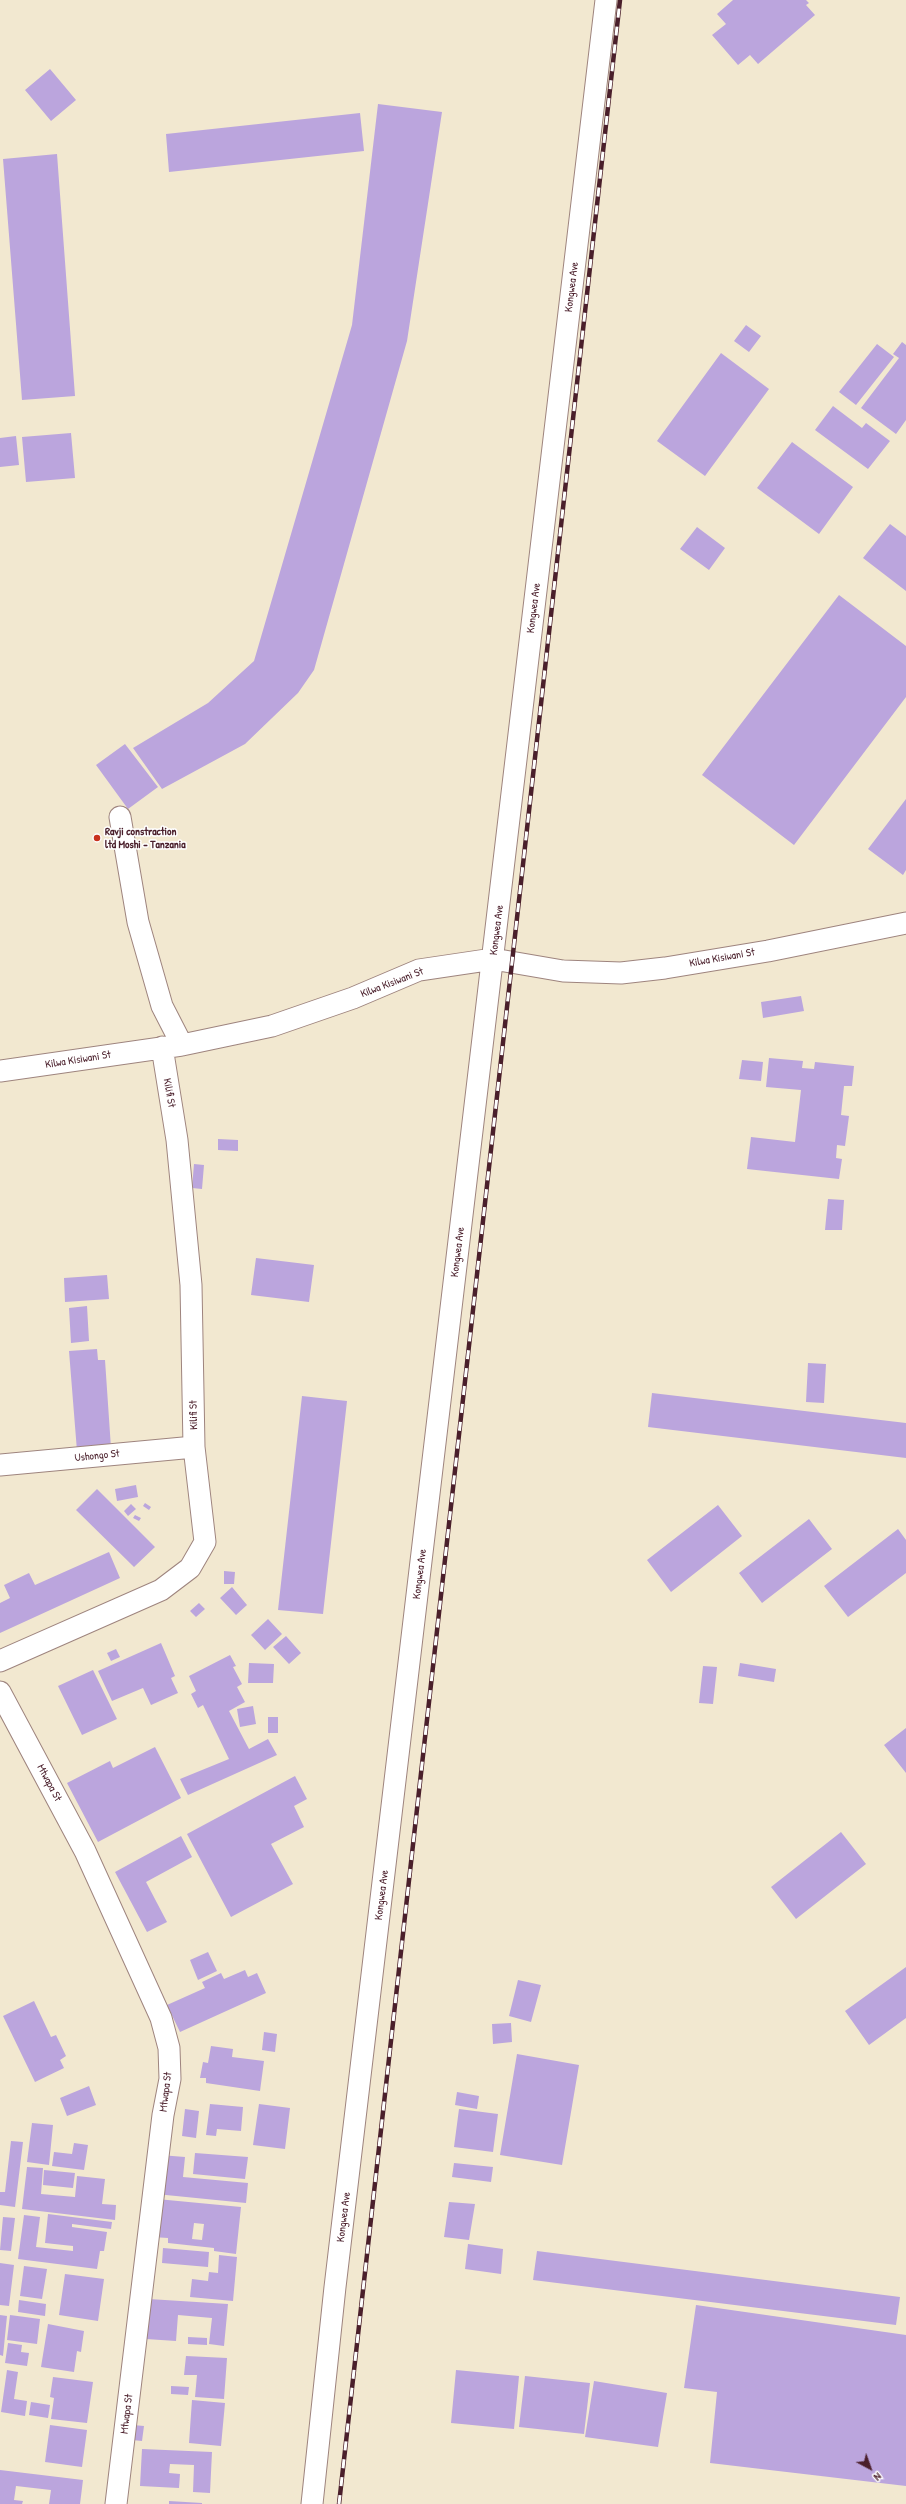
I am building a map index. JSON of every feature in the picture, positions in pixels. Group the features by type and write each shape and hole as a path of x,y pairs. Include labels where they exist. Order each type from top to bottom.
{"street":[{"name":"Kongwea Ave","path":"312,2504 335,2287 606,0"},
{"path":"120,817 138,922 162,1006 182,1045"},
{"name":"Kilwa Kisiwani St","path":"0,1071 182,1045 272,1026 353,998 419,970 493,959 563,971 621,973 665,968 754,953 906,923"},
{"name":"Kilifi St","path":"0,1661 161,1590 190,1568 205,1542 194,1447 191,1284 177,1140 162,1047"},
{"name":"Ushongo St","path":"0,1465 194,1447"},
{"name":"Mtwapa St","path":"0,1692 85,1851 161,2018 168,2048 170,2079 163,2115 116,2504"}],"building":[{"path":"733,0 806,0 809,3 806,5 815,15 758,64 750,55 738,65 712,35 726,24 717,14"},
{"path":"50,69 76,100 51,121 25,90"},
{"path":"378,104 442,112 407,341 314,670 298,693 245,744 162,789 133,748 208,703 254,661 352,325"},
{"path":"360,113 364,151 169,172 166,134"},
{"path":"57,154 75,396 22,400 3,159"},
{"path":"746,325 761,336 749,352 734,341"},
{"path":"902,342 906,345 906,420 896,434 861,408 899,358 893,354"},
{"path":"877,344 894,357 856,405 839,392"},
{"path":"721,353 769,389 705,476 657,441"},
{"path":"833,406 862,428 866,423 890,441 868,469 815,430"},
{"path":"71,433 75,478 26,482 22,437"},
{"path":"16,436 19,465 0,467 0,438"},
{"path":"792,442 853,487 819,534 757,488"},
{"path":"890,524 906,536 906,591 863,558"},
{"path":"697,527 725,548 709,570 680,549"},
{"path":"839,595 906,646 906,697 794,845 702,775"},
{"path":"125,744 158,787 128,809 96,765"},
{"path":"906,799 906,870 903,875 868,849"},
{"path":"801,996 804,1011 763,1018 761,1002"},
{"path":"769,1058 803,1061 802,1068 814,1069 815,1062 854,1066 852,1086 844,1086 841,1115 849,1116 845,1146 837,1145 836,1158 842,1159 839,1179 747,1169 751,1137 795,1142 801,1090 766,1087"},
{"path":"742,1060 763,1062 761,1081 739,1079"},
{"path":"218,1139 238,1140 238,1151 218,1150"},
{"path":"194,1164 204,1165 202,1189 192,1188"},
{"path":"828,1199 844,1200 842,1230 825,1230"},
{"path":"256,1258 314,1265 309,1302 251,1295"},
{"path":"107,1275 109,1299 65,1302 64,1278"},
{"path":"87,1306 89,1341 71,1343 69,1308"},
{"path":"97,1349 98,1360 105,1360 111,1448 77,1451 69,1351"},
{"path":"808,1363 826,1364 824,1403 806,1402"},
{"path":"652,1393 906,1423 906,1458 648,1427"},
{"path":"302,1396 347,1401 323,1614 278,1610"},
{"path":"136,1485 138,1497 117,1501 115,1489"},
{"path":"97,1489 155,1547 134,1567 76,1510"},
{"path":"145,1503 151,1507 149,1510 143,1506"},
{"path":"131,1504 136,1509 128,1516 124,1511"},
{"path":"718,1505 742,1536 671,1592 647,1560"},
{"path":"135,1515 141,1518 139,1521 133,1518"},
{"path":"809,1519 832,1549 762,1603 739,1573"},
{"path":"898,1529 906,1540 906,1573 848,1617 824,1586"},
{"path":"109,1552 120,1578 0,1633 0,1603 10,1598 4,1585 29,1573 35,1585"},
{"path":"224,1571 235,1572 234,1584 224,1584"},
{"path":"232,1587 247,1605 236,1615 220,1598"},
{"path":"199,1603 205,1609 196,1617 190,1611"},
{"path":"268,1619 282,1634 265,1650 251,1635"},
{"path":"286,1636 301,1653 289,1664 273,1647"},
{"path":"161,1643 175,1676 171,1678 178,1693 151,1705 143,1688 112,1701 98,1671"},
{"path":"116,1649 120,1657 111,1661 107,1653"},
{"path":"230,1655 236,1666 233,1667 242,1684 237,1687 245,1702 229,1711 249,1749 268,1739 277,1755 188,1795 180,1779 229,1759 203,1705 198,1708 191,1694 196,1691 189,1676"},
{"path":"249,1663 274,1664 273,1683 248,1683"},
{"path":"740,1663 776,1669 774,1682 738,1676"},
{"path":"703,1666 717,1667 713,1704 699,1703"},
{"path":"93,1670 117,1719 82,1735 58,1686"},
{"path":"253,1706 256,1724 240,1727 237,1709"},
{"path":"268,1717 278,1717 278,1733 268,1733"},
{"path":"906,1728 906,1773 884,1745"},
{"path":"155,1747 181,1798 98,1842 67,1783 110,1761 113,1768"},
{"path":"295,1776 307,1799 294,1806 304,1827 271,1844 293,1884 231,1917 187,1834"},
{"path":"841,1832 866,1864 796,1919 771,1887"},
{"path":"181,1836 192,1857 146,1882 167,1922 147,1932 115,1872"},
{"path":"208,1952 217,1971 198,1980 190,1960"},
{"path":"906,1967 906,2018 869,2045 845,2011"},
{"path":"245,1970 248,1977 257,1973 266,1993 180,2032 167,2005 205,1988 202,1982 221,1973 224,1979"},
{"path":"518,1980 541,1985 531,2022 509,2016"},
{"path":"34,2001 51,2037 56,2035 66,2056 60,2060 64,2068 35,2082 3,2016"},
{"path":"511,2023 512,2042 493,2044 492,2024"},
{"path":"264,2032 277,2034 275,2052 262,2050"},
{"path":"211,2046 233,2049 232,2057 264,2061 260,2091 206,2083 206,2078 200,2078 203,2062 208,2063"},
{"path":"517,2054 579,2065 562,2165 500,2155"},
{"path":"89,2086 96,2105 67,2116 60,2098"},
{"path":"457,2092 479,2096 477,2109 455,2105"},
{"path":"210,2104 243,2107 241,2131 217,2129 216,2136 206,2135"},
{"path":"259,2104 290,2108 285,2149 253,2145"},
{"path":"185,2109 199,2111 196,2138 182,2136"},
{"path":"459,2109 498,2114 493,2152 454,2147"},
{"path":"32,2123 53,2125 49,2165 27,2162"},
{"path":"11,2141 23,2142 15,2207 0,2205 0,2192 5,2192"},
{"path":"74,2143 88,2145 84,2170 52,2166 54,2152 72,2154"},
{"path":"195,2153 248,2157 245,2179 193,2174"},
{"path":"160,2155 185,2157 183,2177 248,2183 246,2203 156,2194"},
{"path":"454,2163 493,2167 491,2182 452,2177"},
{"path":"27,2167 43,2168 41,2194 75,2197 77,2176 105,2179 102,2204 116,2205 115,2220 22,2209"},
{"path":"44,2170 75,2173 73,2188 43,2185"},
{"path":"157,2199 241,2207 236,2254 214,2251 214,2248 168,2243 168,2238 152,2237","holes":["194,2223 204,2224 202,2240 192,2239"]},
{"path":"449,2202 475,2204 469,2240 444,2237"},
{"path":"48,2214 112,2222 111,2229 72,2224 72,2227 107,2232 104,2251 100,2251 97,2269 18,2259 24,2215 40,2217 36,2247 73,2251 73,2246 45,2243"},
{"path":"3,2217 15,2218 11,2251 0,2250"},
{"path":"468,2244 503,2249 501,2274 465,2269"},
{"path":"163,2248 209,2252 208,2267 162,2263"},
{"path":"537,2251 900,2297 896,2325 533,2280"},
{"path":"219,2255 237,2257 233,2301 190,2297 192,2279 208,2281 209,2272 218,2273"},
{"path":"0,2263 14,2265 9,2306 0,2305"},
{"path":"24,2266 47,2269 42,2299 20,2296"},
{"path":"65,2274 104,2279 98,2321 59,2315"},
{"path":"149,2299 228,2304 224,2346 209,2344 212,2318 178,2315 176,2341 146,2339"},
{"path":"19,2300 46,2304 45,2316 18,2312"},
{"path":"696,2305 906,2335 906,2486 710,2463 717,2392 684,2388"},
{"path":"0,2315 7,2316 3,2356 0,2355"},
{"path":"10,2315 40,2319 37,2344 7,2340"},
{"path":"48,2324 84,2331 81,2352 77,2351 74,2372 41,2367"},
{"path":"188,2337 207,2338 207,2345 188,2344"},
{"path":"8,2343 22,2345 21,2352 29,2353 27,2366 5,2363"},
{"path":"186,2356 227,2358 224,2399 195,2397 197,2375 184,2375"},
{"path":"7,2370 18,2372 14,2399 27,2401 25,2416 1,2412"},
{"path":"456,2370 519,2376 514,2429 451,2423"},
{"path":"525,2376 590,2383 584,2434 519,2427"},
{"path":"53,2377 93,2382 87,2423 51,2419 54,2398 50,2397"},
{"path":"594,2381 667,2393 658,2447 585,2437"},
{"path":"171,2386 189,2387 188,2395 171,2394"},
{"path":"192,2400 225,2403 221,2446 189,2443"},
{"path":"31,2402 50,2405 48,2418 29,2415"},
{"path":"50,2425 87,2430 82,2467 45,2462"},
{"path":"133,2425 144,2426 142,2441 132,2440"},
{"path":"142,2449 212,2452 210,2493 193,2492 194,2465 170,2464 169,2473 180,2474 179,2488 140,2486"},
{"path":"0,2470 83,2480 80,2504 49,2504 51,2490 16,2486 14,2500 23,2501 22,2504 0,2504"},
{"path":"169,2501 202,2503 202,2504 169,2504"}],"railway":[{"path":"339,2504 620,0"}],"place":[{"name":"Ravji constraction ltd Moshi - Tanzania","path":"97,838"}]}
